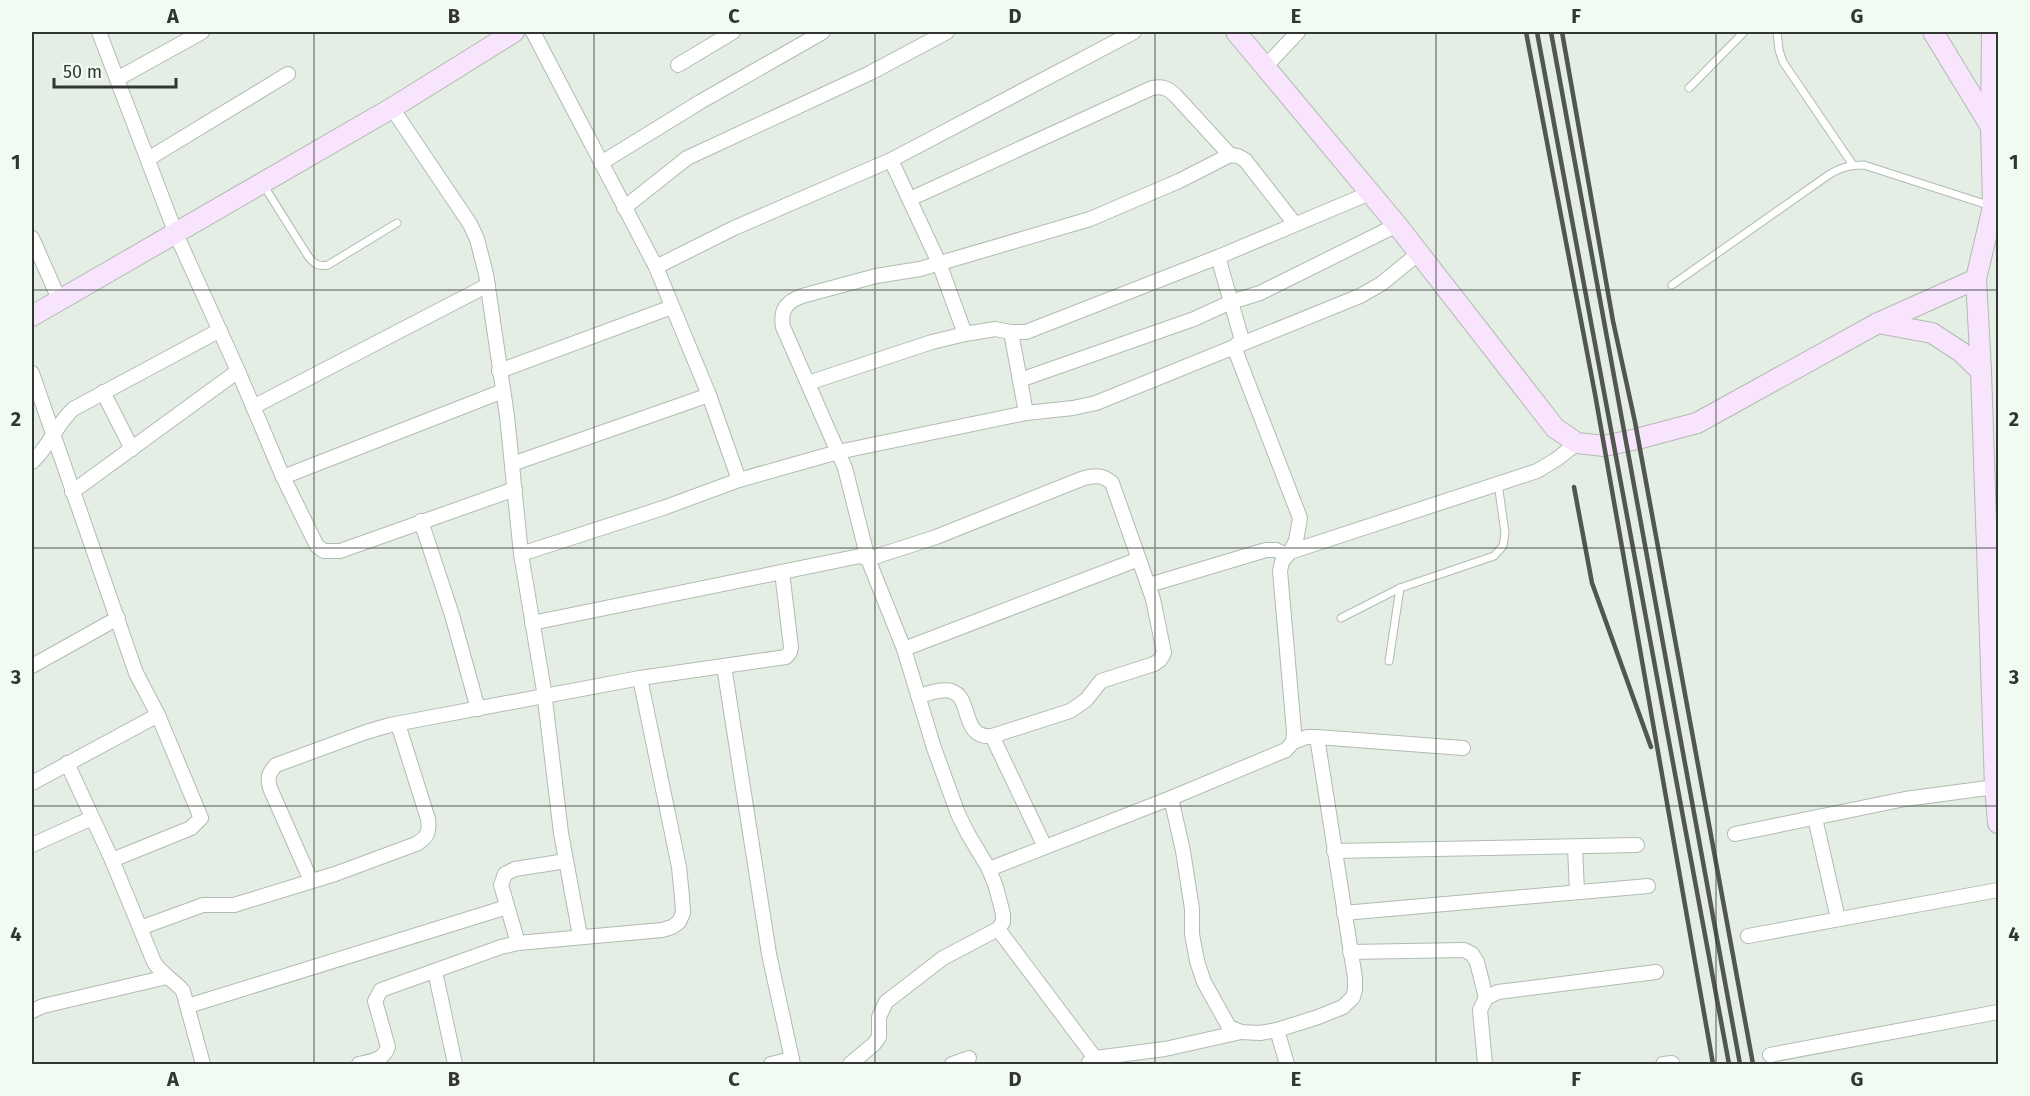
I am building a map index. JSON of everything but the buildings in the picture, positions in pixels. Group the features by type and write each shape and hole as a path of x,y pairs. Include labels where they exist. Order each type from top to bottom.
{"street":[{"path":"99,32 176,234 283,477 317,546 324,551 340,551 515,489"},
{"path":"117,79 202,32"},
{"path":"32,316 392,108 514,32"},
{"path":"533,32 656,267 709,395 739,480"},
{"path":"678,65 734,32"},
{"path":"601,163 700,102 823,32"},
{"path":"624,208 687,159 870,73 947,32"},
{"path":"656,267 734,228 891,160 1134,32"},
{"path":"1236,32 1397,225 1555,428 1577,444 1604,446 1697,423 1878,322 1976,279"},
{"path":"1265,67 1298,32"},
{"path":"1933,32 1994,133"},
{"path":"1992,32 1993,207 1976,279 1998,824"},
{"path":"148,159 288,74"},
{"path":"910,199 1152,88 1161,86 1171,90 1230,155"},
{"path":"392,108 470,224 482,252 503,391 521,554 545,697 561,833 580,936"},
{"path":"850,1065 879,1037 879,1017 886,1002 943,958 998,929 1003,922 1003,914 989,869 958,814 934,748 904,649 868,559 845,468 783,327 781,318 784,308 791,301 876,276 920,269 1090,219 1179,181 1230,155 1245,160 1295,224"},
{"path":"891,160 939,263 965,334"},
{"path":"808,383 932,342 965,334 995,328 1011,332 1026,332 1370,193"},
{"path":"1020,380 1194,319 1260,292 1397,225"},
{"path":"32,238 59,299"},
{"path":"521,554 663,508 739,480 838,452 1026,413 1096,403 1360,296 1396,273 1419,253"},
{"path":"1218,256 1242,340 1234,347"},
{"path":"253,407 488,285"},
{"path":"499,371 672,307"},
{"path":"1878,322 1932,333 1961,352 1981,371"},
{"path":"32,462 48,445 63,419 73,409 220,330"},
{"path":"1011,332 1026,413"},
{"path":"1234,347 1300,518 1296,541 1280,571 1294,730 1293,742"},
{"path":"72,492 238,371"},
{"path":"32,373 136,673 158,715 200,810 201,818 191,828 112,860"},
{"path":"283,477 503,391"},
{"path":"103,392 132,449"},
{"path":"512,464 709,395"},
{"path":"1149,585 1266,550 1288,554 1537,471 1577,444"},
{"path":"532,623 860,556 868,559 936,537 1084,478 1098,476 1112,483 1149,585 1164,653 1160,660 1101,681 1086,700 1070,711 992,736 983,737 976,733 960,697 953,691 945,690 918,696"},
{"path":"421,521 452,615 478,709"},
{"path":"904,649 1139,559"},
{"path":"311,881 270,788 267,778 276,765 366,732 398,723 640,678 786,657 790,652 782,572"},
{"path":"32,666 118,618"},
{"path":"724,666 769,954 792,1062 771,1065"},
{"path":"359,1065 381,1059 386,1054 388,1047 375,1001 376,995 381,990 518,943 662,930 679,922 683,913 679,867 640,678"},
{"path":"32,783 158,715"},
{"path":"140,928 203,905 234,905 355,867 424,840 429,829 428,819 398,723"},
{"path":"992,736 1045,847"},
{"path":"989,869 1171,798 1286,750 1293,742 1307,737 1463,748"},
{"path":"998,929 1092,1061 1165,1049 1241,1032 1260,1033 1277,1030 1343,1007 1353,998 1355,978 1317,737"},
{"path":"67,763 112,860 154,962 159,971 178,984 183,991 203,1065"},
{"path":"1735,834 1905,799 1995,787"},
{"path":"1171,798 1183,851 1197,961 1204,982 1229,1027 1241,1032"},
{"path":"32,845 92,818"},
{"path":"1815,818 1838,919"},
{"path":"1334,851 1637,845"},
{"path":"1575,847 1577,892"},
{"path":"518,943 501,885 505,874 515,869 566,861"},
{"path":"1344,913 1648,886"},
{"path":"1748,936 1998,890"},
{"path":"188,1006 507,907"},
{"path":"1350,952 1464,950 1472,954 1477,962 1486,998"},
{"path":"435,970 455,1065"},
{"path":"1485,1065 1480,1010 1486,998 1498,992 1656,972"},
{"path":"32,1011 43,1006 166,976"},
{"path":"1770,1055 1998,1012"},
{"path":"1277,1030 1287,1065"},
{"path":"952,1065 969,1058"}],"lane":[{"path":"1689,88 1744,32"},
{"path":"1777,32 1783,62 1853,165"},
{"path":"1672,285 1827,176 1838,169 1853,165 1864,165 1993,207"},
{"path":"263,183 308,256 314,264 320,266 328,265 397,223"},
{"path":"1341,618 1400,588 1494,556 1503,546 1505,533 1498,483"},
{"path":"1389,661 1400,588"}],"railway":[{"path":"1526,32 1595,394 1713,1064"},
{"path":"1537,32 1729,1064"},
{"path":"1551,32 1740,1064"},
{"path":"1562,32 1613,321 1635,422 1753,1064"},
{"path":"1574,487 1592,583 1651,747"}]}
